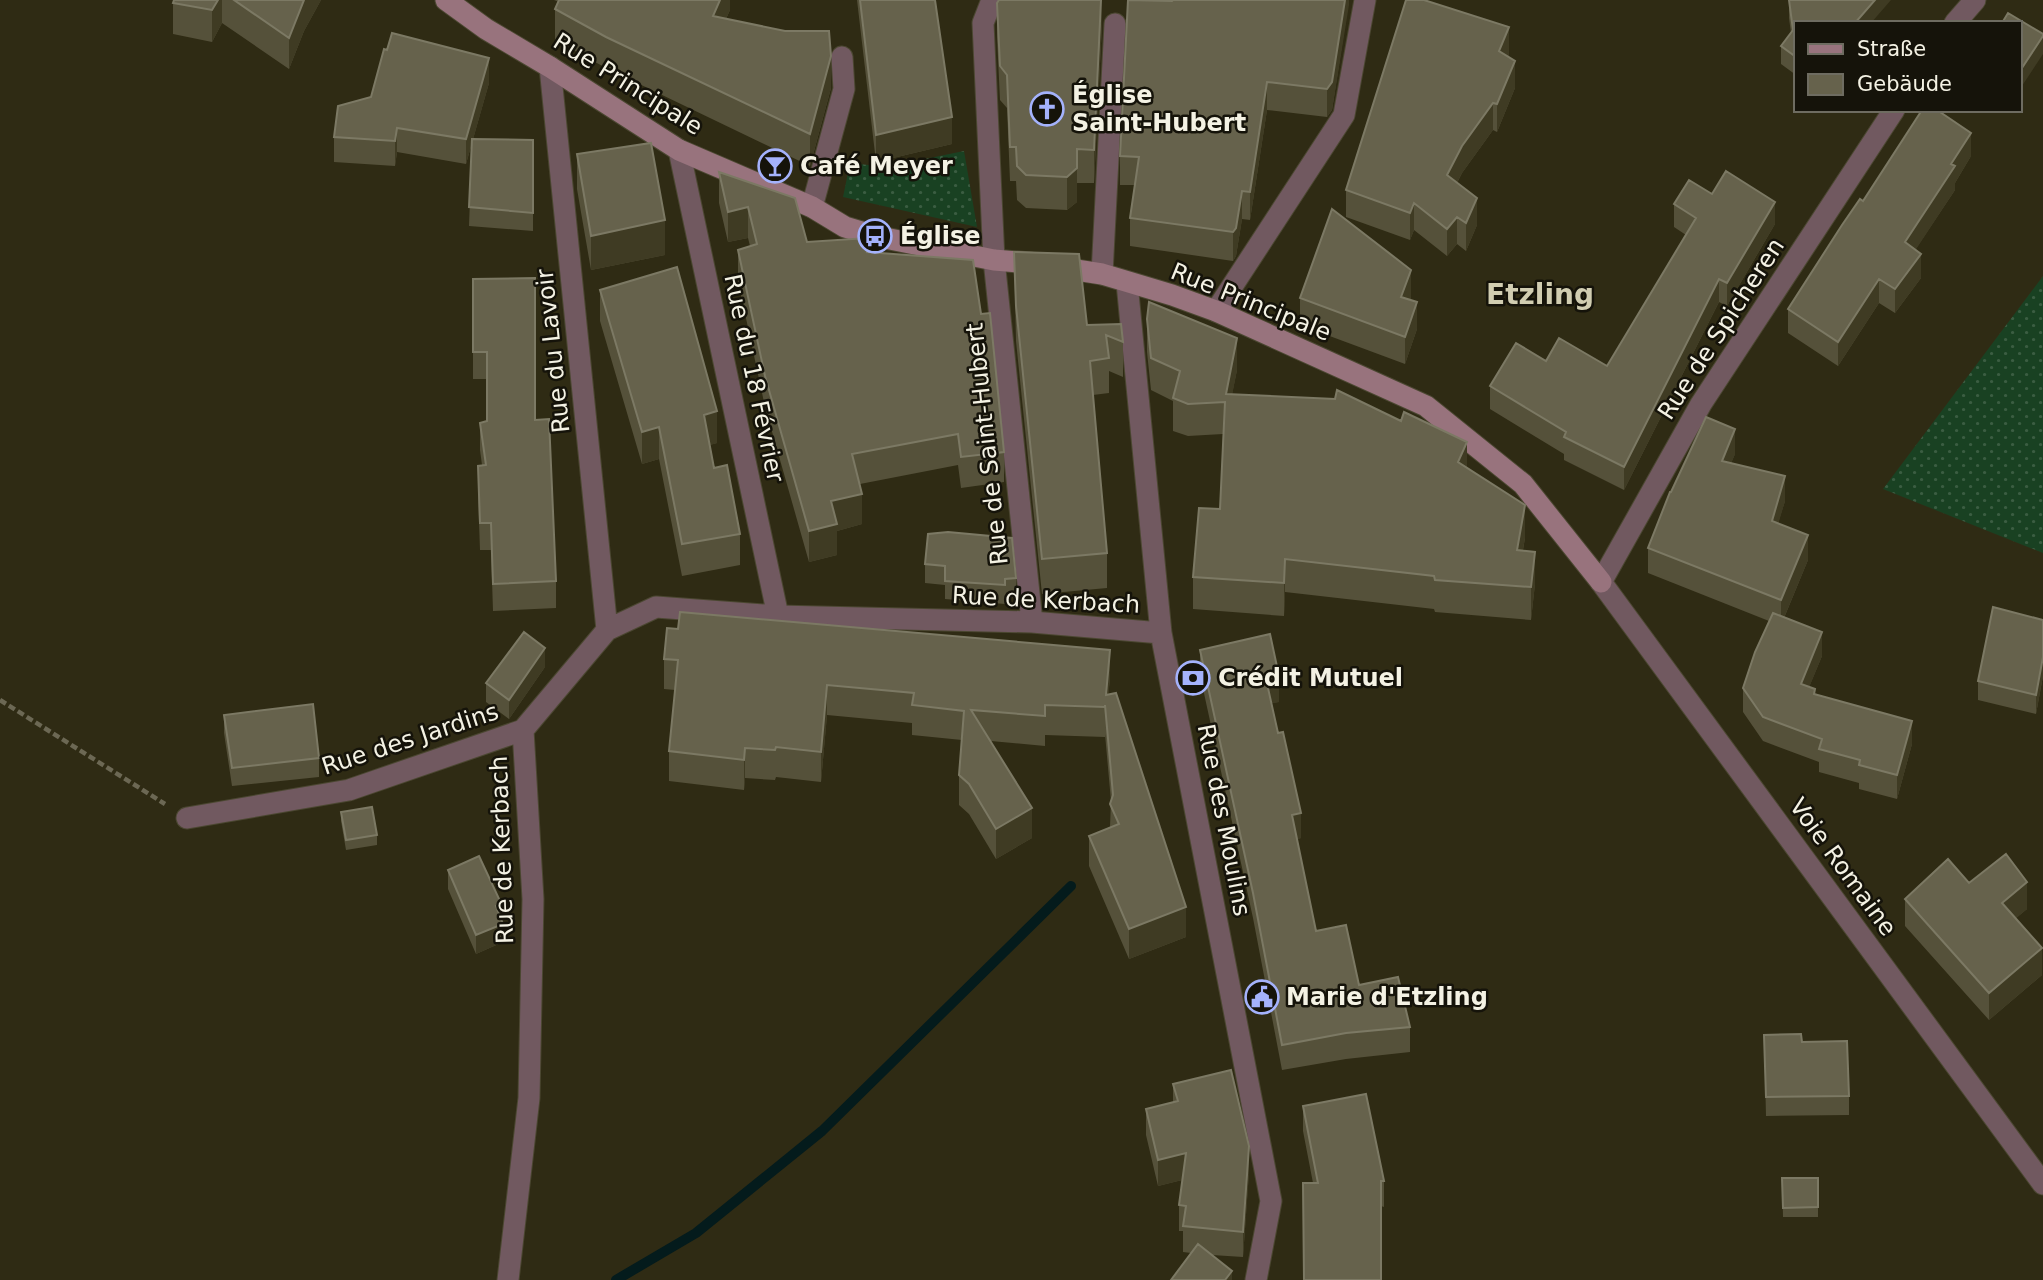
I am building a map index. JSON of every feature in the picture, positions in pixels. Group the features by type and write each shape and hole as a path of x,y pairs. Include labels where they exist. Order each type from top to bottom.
{"street":[{"name":"Rue Principale","path":"446,0 486,29 680,150 812,207 845,227 875,236 994,260 1102,274 1172,295 1216,311 1426,406 1523,484 1601,582"},
{"name":"Rue de Saint-Hubert","path":"992,0 983,23 994,260 1032,622"},
{"path":"1216,311 1344,115 1365,0"},
{"path":"1957,21 1975,0"},
{"path":"1102,274 1115,24"},
{"path":"812,207 844,89 842,57"},
{"name":"Rue du Lavoir","path":"550,67 607,630"},
{"name":"Rue de Spicheren","path":"1601,582 1701,404 1893,112"},
{"name":"Rue du 18 Février","path":"680,150 778,616"},
{"name":"Rue des Moulins","path":"1127,283 1161,633 1271,1201 1256,1280"},
{"name":"Voie Romaine","path":"1601,582 2043,1184"},
{"name":"Rue de Kerbach","path":"508,1280 529,1098 534,900 523,730 607,630 656,607 778,616 1032,622 1161,633"},
{"name":"Rue des Jardins","path":"187,818 349,790 523,730"}],"path":[{"path":"0,699 187,818"}],"green space":[{"path":"964,151 977,227 843,197 850,163 886,167"},
{"path":"2043,276 2043,553 1883,489"}],"building":[{"path":"174,0 218,0 212,10 173,3"},
{"path":"234,0 304,0 289,38"},
{"path":"559,0 720,0 713,16 785,31 829,31 831,56 810,134 606,37 555,9"},
{"path":"860,0 935,0 952,117 876,135"},
{"name":"Église Saint-Hubert","path":"999,0 1101,0 1094,150 1077,149 1077,168 1067,177 1026,175 1017,166 1016,147 1010,147 1007,75 1000,66"},
{"path":"1128,0 1345,0 1332,82 1327,89 1267,82 1250,192 1242,191 1233,232 1130,218 1139,157 1120,156"},
{"path":"1406,0 1424,0 1509,27 1499,51 1515,61 1497,104 1493,103 1462,146 1447,175 1477,198 1466,223 1457,217 1447,229 1414,203 1410,213 1346,190"},
{"path":"1789,0 1875,0 1857,21 1794,21 1794,56 1781,46 1793,30"},
{"path":"2008,13 2021,21 2003,21"},
{"path":"2022,21 2043,36 2022,68"},
{"path":"392,33 489,58 466,139 397,128 395,141 334,137 338,106 371,97 384,49 387,50"},
{"path":"1921,112 1940,112 1971,133 1951,164 1955,166 1905,242 1921,254 1895,289 1879,279 1838,342 1788,309 1860,199 1863,201"},
{"path":"472,139 533,140 533,213 469,207"},
{"path":"651,143 665,220 591,236 577,154"},
{"path":"1726,171 1775,202 1727,283 1719,279 1624,467 1564,437 1566,432 1490,386 1516,343 1546,361 1559,338 1607,366 1696,218 1674,204 1689,180 1712,194"},
{"path":"719,172 795,198 807,242 868,238 867,252 973,260 981,314 990,313 1004,452 961,457 958,434 852,454 862,494 831,501 837,524 809,531 765,376 738,250 757,244 748,207 728,212"},
{"path":"1332,209 1411,270 1401,297 1417,302 1405,337 1300,298"},
{"path":"1014,252 1079,254 1087,325 1121,324 1123,342 1106,335 1109,358 1090,361 1107,553 1042,559 1016,306"},
{"path":"677,267 717,411 704,415 714,468 727,465 740,534 682,544 659,427 642,432 600,290"},
{"path":"535,278 535,420 549,419 556,581 493,584 491,523 480,523 478,466 486,465 480,423 487,421 487,352 473,352 473,279"},
{"path":"1149,302 1237,338 1226,394 1335,399 1337,390 1401,421 1404,412 1467,442 1458,462 1525,505 1517,550 1535,552 1531,587 1435,580 1434,576 1285,559 1284,583 1193,577 1199,508 1220,509 1225,402 1188,404 1173,398 1180,371 1151,358 1147,319"},
{"path":"1706,417 1735,429 1722,461 1785,476 1772,521 1808,535 1781,600 1648,548 1670,492"},
{"path":"948,532 1012,538 1016,578 1005,579 1005,585 945,581 945,566 925,564 928,534"},
{"path":"1993,607 2043,620 2043,657 2036,695 1978,681"},
{"path":"680,612 1110,650 1106,695 1116,693 1186,907 1129,929 1089,836 1119,824 1110,804 1113,795 1105,705 1045,705 1045,716 971,710 1032,808 996,829 969,784 959,775 964,711 912,705 914,693 827,685 821,752 776,747 775,750 745,748 744,760 669,751 678,660 664,659 667,628 678,629"},
{"path":"1773,613 1822,632 1801,684 1815,689 1814,694 1912,721 1897,775 1859,765 1860,760 1819,749 1822,739 1763,717 1743,688 1755,652"},
{"path":"524,632 545,648 509,700 486,683"},
{"path":"1270,634 1279,676 1266,679 1278,733 1283,732 1301,813 1292,815 1316,931 1346,925 1359,985 1398,977 1410,1027 1346,1033 1282,1045 1253,893 1200,650"},
{"path":"313,704 319,758 232,768 224,715"},
{"path":"372,807 377,835 346,840 341,812"},
{"path":"2006,854 2027,882 2002,903 2042,948 1989,993 1905,899 1948,859 1969,883"},
{"path":"479,856 501,903 496,906 503,924 476,935 448,870"},
{"path":"1801,1034 1802,1042 1847,1041 1849,1096 1766,1097 1764,1035"},
{"path":"1231,1070 1249,1146 1243,1232 1183,1226 1186,1206 1179,1205 1186,1153 1158,1160 1146,1109 1178,1101 1173,1084"},
{"path":"1366,1094 1384,1181 1381,1181 1381,1280 1304,1280 1303,1183 1318,1183 1303,1106"},
{"path":"1782,1178 1818,1178 1818,1207 1783,1208"},
{"path":"1198,1244 1232,1271 1225,1280 1171,1280"}],"waterway":[{"path":"616,1280 696,1233 822,1131 1071,886"}],"place":[{"name":"Église Saint-Hubert","path":"1047,109"},
{"name":"Café Meyer","path":"775,166"},
{"name":"Église","path":"875,236"},
{"name":"Crédit Mutuel","path":"1193,678"},
{"name":"Marie d'Etzling","path":"1262,997"}],"district":[{"name":"Etzling","path":"1540,294"}]}
